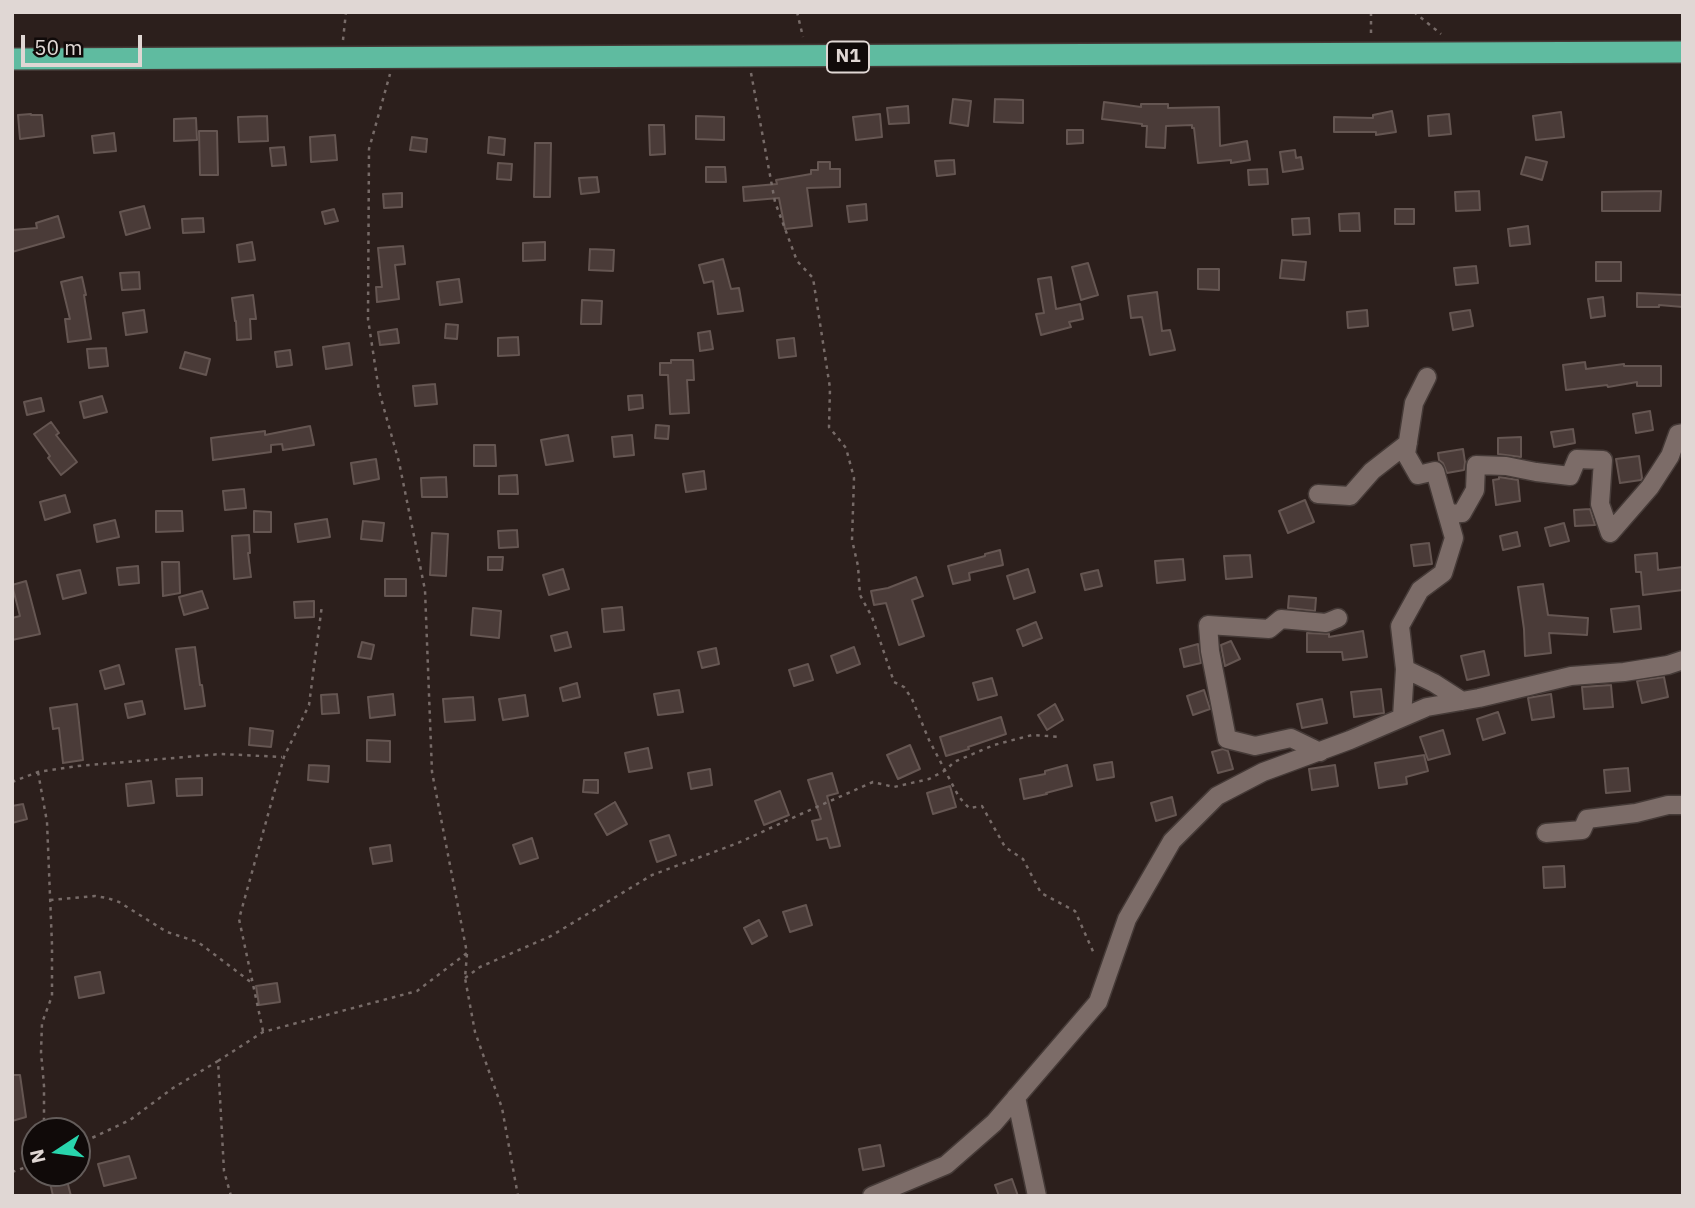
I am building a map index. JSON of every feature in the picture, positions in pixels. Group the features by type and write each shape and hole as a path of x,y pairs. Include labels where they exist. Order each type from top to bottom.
{"highway":[{"name":"N1","path":"12,59 1683,52"}],"street":[{"path":"1402,717 1405,669 1399,626 1420,590 1443,573 1454,538 1435,471 1418,475 1406,454 1413,403 1427,377"},
{"path":"1447,514 1462,513 1475,490 1476,465 1506,466 1570,476 1577,459 1603,460 1600,504 1610,533 1650,488 1670,456 1678,434 1683,433"},
{"path":"1318,494 1350,496 1372,471 1408,443"},
{"path":"1320,752 1292,738 1255,746 1227,739 1210,651 1208,625 1269,629 1281,619 1326,623 1338,618"},
{"path":"872,1196 946,1165 994,1123 1098,1002 1127,919 1172,841 1217,796 1263,772 1320,752 1427,707 1571,676 1624,672 1683,660"},
{"path":"1405,669 1462,701"},
{"path":"1546,833 1583,830 1587,819 1636,813 1668,805 1683,805"},
{"path":"1016,1097 1037,1196"}],"path":[{"path":"342,58 346,12"},
{"path":"797,12 808,57"},
{"path":"1371,12 1371,54"},
{"path":"1413,12 1464,53"},
{"path":"395,57 369,149 368,318 379,391 399,462 425,590 432,772 467,953 465,978 475,1032 502,1108 518,1196"},
{"path":"747,57 775,202 797,261 813,278 830,388 830,427 846,448 854,478 852,540 858,566 860,595 872,617 894,682 904,687 912,699 929,740 960,797 969,808 982,806 1004,846 1023,859 1041,892 1075,911 1107,977"},
{"path":"263,1032 239,919 284,757 309,705 322,605"},
{"path":"465,978 480,967 551,936 652,875 738,843 873,782 894,787 929,779 946,770 954,762 994,745 1032,735 1061,737"},
{"path":"12,782 37,772 78,766 221,754 284,757"},
{"path":"37,772 47,822 52,996 42,1023 44,1117"},
{"path":"50,900 95,896 119,902 167,932 198,942 252,983"},
{"path":"91,1138 130,1120 173,1088 263,1032 417,991 467,953"},
{"path":"218,1061 224,1171 230,1196"}],"building":[{"path":"953,99 971,101 968,126 950,123"},
{"path":"995,99 1023,100 1023,123 994,122"},
{"path":"1104,102 1141,107 1141,104 1168,104 1168,108 1219,107 1220,146 1247,141 1250,160 1198,163 1192,125 1166,126 1165,148 1146,147 1147,126 1102,119"},
{"path":"908,106 909,123 889,124 887,108"},
{"path":"1392,111 1396,132 1376,135 1376,132 1334,132 1334,117 1373,118 1373,115"},
{"path":"1561,112 1564,137 1536,140 1533,116"},
{"path":"880,114 882,137 856,140 853,117"},
{"path":"1449,114 1451,134 1429,136 1428,116"},
{"path":"18,115 42,115 44,136 20,139"},
{"path":"267,116 268,141 239,142 238,117"},
{"path":"696,116 724,117 724,140 696,139"},
{"path":"196,118 197,140 174,141 174,119"},
{"path":"649,125 664,125 665,154 650,155"},
{"path":"1067,130 1083,130 1083,143 1067,144"},
{"path":"199,131 217,131 218,175 200,175"},
{"path":"114,133 116,151 94,153 92,136"},
{"path":"335,135 337,160 311,162 310,137"},
{"path":"412,137 427,139 426,152 410,150"},
{"path":"489,137 505,139 504,155 488,153"},
{"path":"535,143 551,143 550,197 534,197"},
{"path":"284,147 286,165 272,166 270,148"},
{"path":"1295,150 1296,158 1301,157 1303,169 1283,172 1280,152"},
{"path":"1526,157 1547,162 1542,180 1521,174"},
{"path":"954,160 955,174 937,176 935,161"},
{"path":"818,162 830,162 830,169 840,169 840,187 807,188 812,226 785,229 779,198 744,201 743,187 777,184 776,180 811,174 811,170 818,170"},
{"path":"498,163 512,164 511,180 497,179"},
{"path":"706,167 725,167 726,182 706,182"},
{"path":"1267,169 1268,184 1249,185 1248,170"},
{"path":"597,177 599,192 581,194 579,178"},
{"path":"1479,191 1480,210 1456,211 1455,192"},
{"path":"1661,191 1660,211 1602,211 1602,192"},
{"path":"402,193 402,207 384,208 383,194"},
{"path":"866,204 867,220 849,222 847,206"},
{"path":"144,206 150,228 126,235 120,212"},
{"path":"334,209 338,221 325,224 322,212"},
{"path":"1395,209 1414,209 1414,224 1395,224"},
{"path":"1359,213 1360,231 1340,231 1339,214"},
{"path":"58,216 64,237 12,252 12,230 37,228 36,223"},
{"path":"203,218 204,232 183,233 182,219"},
{"path":"1309,218 1310,234 1293,235 1292,219"},
{"path":"1528,226 1530,244 1510,246 1508,229"},
{"path":"252,242 255,260 239,262 237,245"},
{"path":"545,242 545,260 523,261 523,243"},
{"path":"403,246 405,264 395,265 399,299 377,302 376,287 382,287 378,248"},
{"path":"590,249 614,250 613,271 589,270"},
{"path":"723,259 731,289 739,288 743,311 718,314 713,281 704,283 699,265"},
{"path":"1282,260 1306,262 1304,280 1280,278"},
{"path":"1596,262 1621,262 1621,281 1596,281"},
{"path":"1088,263 1098,295 1081,300 1072,267"},
{"path":"1476,266 1478,283 1456,285 1454,268"},
{"path":"1198,269 1219,269 1219,290 1198,289"},
{"path":"139,272 140,289 122,290 120,273"},
{"path":"82,277 91,339 68,342 65,319 70,319 61,282"},
{"path":"1051,277 1056,309 1080,304 1083,319 1069,322 1071,327 1041,335 1036,314 1044,313 1038,279"},
{"path":"459,279 462,302 440,305 437,282"},
{"path":"1157,292 1162,331 1170,330 1175,350 1150,355 1142,317 1131,318 1128,296"},
{"path":"1637,293 1683,295 1683,307 1637,307"},
{"path":"253,295 256,319 250,319 251,339 237,340 232,298"},
{"path":"1603,297 1605,316 1591,318 1588,299"},
{"path":"582,300 602,301 601,324 581,324"},
{"path":"144,310 147,332 126,335 123,313"},
{"path":"1367,310 1368,326 1348,328 1347,312"},
{"path":"1470,310 1473,326 1453,330 1450,313"},
{"path":"446,324 458,325 457,339 445,338"},
{"path":"397,329 399,343 380,345 378,332"},
{"path":"710,331 713,349 700,351 698,333"},
{"path":"518,337 519,355 498,356 498,338"},
{"path":"794,338 796,356 779,358 777,340"},
{"path":"349,343 352,365 326,369 323,347"},
{"path":"106,348 108,366 89,368 87,349"},
{"path":"290,350 292,365 277,367 275,352"},
{"path":"185,352 210,359 206,375 180,368"},
{"path":"671,360 693,360 694,380 687,380 689,413 670,414 668,375 660,375 660,363 671,363"},
{"path":"1585,362 1586,369 1624,364 1661,366 1661,386 1637,386 1637,382 1566,390 1563,365"},
{"path":"435,384 437,404 415,406 413,386"},
{"path":"642,395 643,408 629,410 628,396"},
{"path":"102,396 107,412 84,418 80,402"},
{"path":"41,398 44,411 27,415 24,402"},
{"path":"1650,411 1653,430 1636,433 1633,414"},
{"path":"51,422 59,433 56,435 77,462 61,475 34,434"},
{"path":"656,425 669,426 668,439 655,438"},
{"path":"310,426 314,445 283,450 282,444 271,445 271,452 213,460 211,438 265,431 265,435"},
{"path":"1573,429 1575,443 1554,447 1551,432"},
{"path":"568,435 573,461 546,465 541,440"},
{"path":"632,435 634,455 614,457 612,437"},
{"path":"1521,437 1521,457 1498,454 1498,438"},
{"path":"474,445 495,445 496,466 474,466"},
{"path":"1463,449 1464,470 1447,473 1438,453"},
{"path":"1639,456 1641,480 1620,483 1616,459"},
{"path":"376,459 379,479 354,484 351,463"},
{"path":"704,471 706,489 686,492 683,474"},
{"path":"517,475 518,494 499,494 499,476"},
{"path":"446,477 447,497 422,497 421,478"},
{"path":"1499,477 1518,480 1520,501 1496,505 1493,480"},
{"path":"244,489 246,508 225,510 223,491"},
{"path":"65,495 70,512 45,520 40,502"},
{"path":"1305,500 1314,522 1288,533 1279,511"},
{"path":"1590,509 1595,525 1575,526 1574,510"},
{"path":"156,511 182,511 183,531 156,532"},
{"path":"254,511 271,512 271,532 254,532"},
{"path":"327,519 330,537 298,542 295,524"},
{"path":"115,520 119,537 97,542 94,525"},
{"path":"363,521 384,523 382,541 361,539"},
{"path":"1564,523 1569,541 1550,546 1545,528"},
{"path":"517,530 518,547 499,548 498,531"},
{"path":"1517,532 1520,546 1503,550 1500,536"},
{"path":"432,533 448,534 446,576 430,575"},
{"path":"249,535 251,577 234,579 232,536"},
{"path":"1429,543 1432,564 1414,566 1411,545"},
{"path":"1000,550 1003,565 969,573 970,580 953,584 948,566"},
{"path":"1657,553 1658,570 1683,567 1683,590 1643,595 1641,572 1636,572 1635,555"},
{"path":"1250,555 1252,577 1226,579 1224,556"},
{"path":"488,557 503,557 502,570 488,570"},
{"path":"1183,559 1185,580 1157,583 1155,561"},
{"path":"162,562 179,562 180,593 163,596"},
{"path":"138,566 139,583 119,585 117,568"},
{"path":"563,569 569,589 549,595 543,575"},
{"path":"1028,569 1035,592 1014,599 1007,576"},
{"path":"80,570 86,593 63,599 57,575"},
{"path":"1098,570 1102,586 1085,590 1081,574"},
{"path":"916,577 923,596 912,600 924,636 899,645 886,603 874,605 871,591 888,588"},
{"path":"385,579 406,579 406,596 385,596"},
{"path":"26,581 40,634 12,640 12,618 20,616 12,585"},
{"path":"1543,584 1548,615 1588,618 1587,635 1549,633 1551,653 1525,656 1518,587"},
{"path":"202,591 208,608 184,615 179,597"},
{"path":"1289,596 1316,598 1315,611 1288,608"},
{"path":"314,601 314,617 295,618 294,602"},
{"path":"1639,606 1641,629 1614,632 1611,609"},
{"path":"622,607 624,630 604,632 602,609"},
{"path":"473,608 501,611 499,638 471,635"},
{"path":"1036,622 1042,638 1023,646 1017,630"},
{"path":"1363,631 1367,657 1343,660 1342,652 1307,652 1307,633 1329,634 1329,637"},
{"path":"567,632 571,647 555,651 551,636"},
{"path":"1231,641 1240,659 1225,666 1221,645"},
{"path":"362,642 374,645 371,659 358,657"},
{"path":"1198,644 1201,663 1184,667 1180,649"},
{"path":"195,647 205,706 185,709 176,649"},
{"path":"854,647 860,664 837,673 831,656"},
{"path":"716,648 719,664 702,668 698,652"},
{"path":"1484,651 1489,675 1467,680 1461,656"},
{"path":"808,664 813,680 794,686 789,670"},
{"path":"119,665 124,684 105,689 100,671"},
{"path":"1664,677 1668,697 1642,703 1637,681"},
{"path":"992,678 997,695 978,700 973,683"},
{"path":"577,683 580,697 563,701 560,688"},
{"path":"1611,685 1613,707 1584,709 1582,687"},
{"path":"1381,689 1384,713 1354,717 1351,692"},
{"path":"679,690 683,712 658,715 654,694"},
{"path":"1204,690 1210,709 1193,715 1187,696"},
{"path":"337,694 339,713 322,714 321,695"},
{"path":"393,694 395,715 370,718 368,697"},
{"path":"1551,694 1554,717 1532,720 1528,698"},
{"path":"525,695 528,716 503,720 499,699"},
{"path":"473,697 475,720 445,722 443,699"},
{"path":"1322,699 1327,723 1302,728 1297,704"},
{"path":"142,701 145,714 128,718 125,704"},
{"path":"77,704 83,760 63,763 59,728 53,729 50,708"},
{"path":"1055,704 1063,720 1047,730 1038,715"},
{"path":"1498,712 1505,733 1483,740 1477,719"},
{"path":"1001,717 1006,734 946,756 940,737"},
{"path":"250,728 273,731 271,747 249,745"},
{"path":"1443,730 1450,754 1428,760 1420,737"},
{"path":"367,740 390,741 390,762 367,761"},
{"path":"910,745 920,769 898,779 887,755"},
{"path":"648,748 652,768 629,772 625,753"},
{"path":"1223,749 1228,751 1233,769 1218,773 1212,752"},
{"path":"1424,755 1428,771 1406,777 1407,784 1379,788 1375,763"},
{"path":"1112,762 1114,777 1097,780 1094,765"},
{"path":"309,765 329,766 328,782 308,780"},
{"path":"1067,765 1072,786 1024,799 1020,779 1045,774 1045,771"},
{"path":"1335,765 1338,786 1312,790 1309,769"},
{"path":"1628,768 1630,791 1606,793 1604,770"},
{"path":"710,769 712,785 691,789 688,773"},
{"path":"832,773 838,793 827,796 840,846 830,848 827,838 817,840 812,821 821,819 808,780"},
{"path":"202,778 202,795 177,796 176,779"},
{"path":"584,780 598,780 598,793 583,792"},
{"path":"151,781 154,803 128,806 126,784"},
{"path":"950,786 956,807 933,814 927,793"},
{"path":"780,791 789,815 764,825 755,801"},
{"path":"1172,797 1176,815 1156,821 1151,803"},
{"path":"615,802 627,824 607,835 595,814"},
{"path":"23,804 27,819 12,823 12,806"},
{"path":"669,835 676,855 657,862 650,841"},
{"path":"532,838 538,858 520,864 513,845"},
{"path":"390,845 392,861 373,864 370,848"},
{"path":"1564,866 1565,887 1544,888 1543,867"},
{"path":"806,905 812,925 790,932 783,912"},
{"path":"759,920 767,936 752,944 744,928"},
{"path":"100,972 104,993 79,998 75,977"},
{"path":"277,983 280,1002 259,1005 256,986"},
{"path":"12,1075 20,1075 26,1117 12,1121"},
{"path":"880,1145 884,1166 863,1170 859,1149"},
{"path":"129,1156 136,1178 104,1186 98,1164"},
{"path":"1012,1179 1018,1196 999,1196 995,1185"},
{"path":"51,1187 69,1187 71,1196 53,1196"}]}
